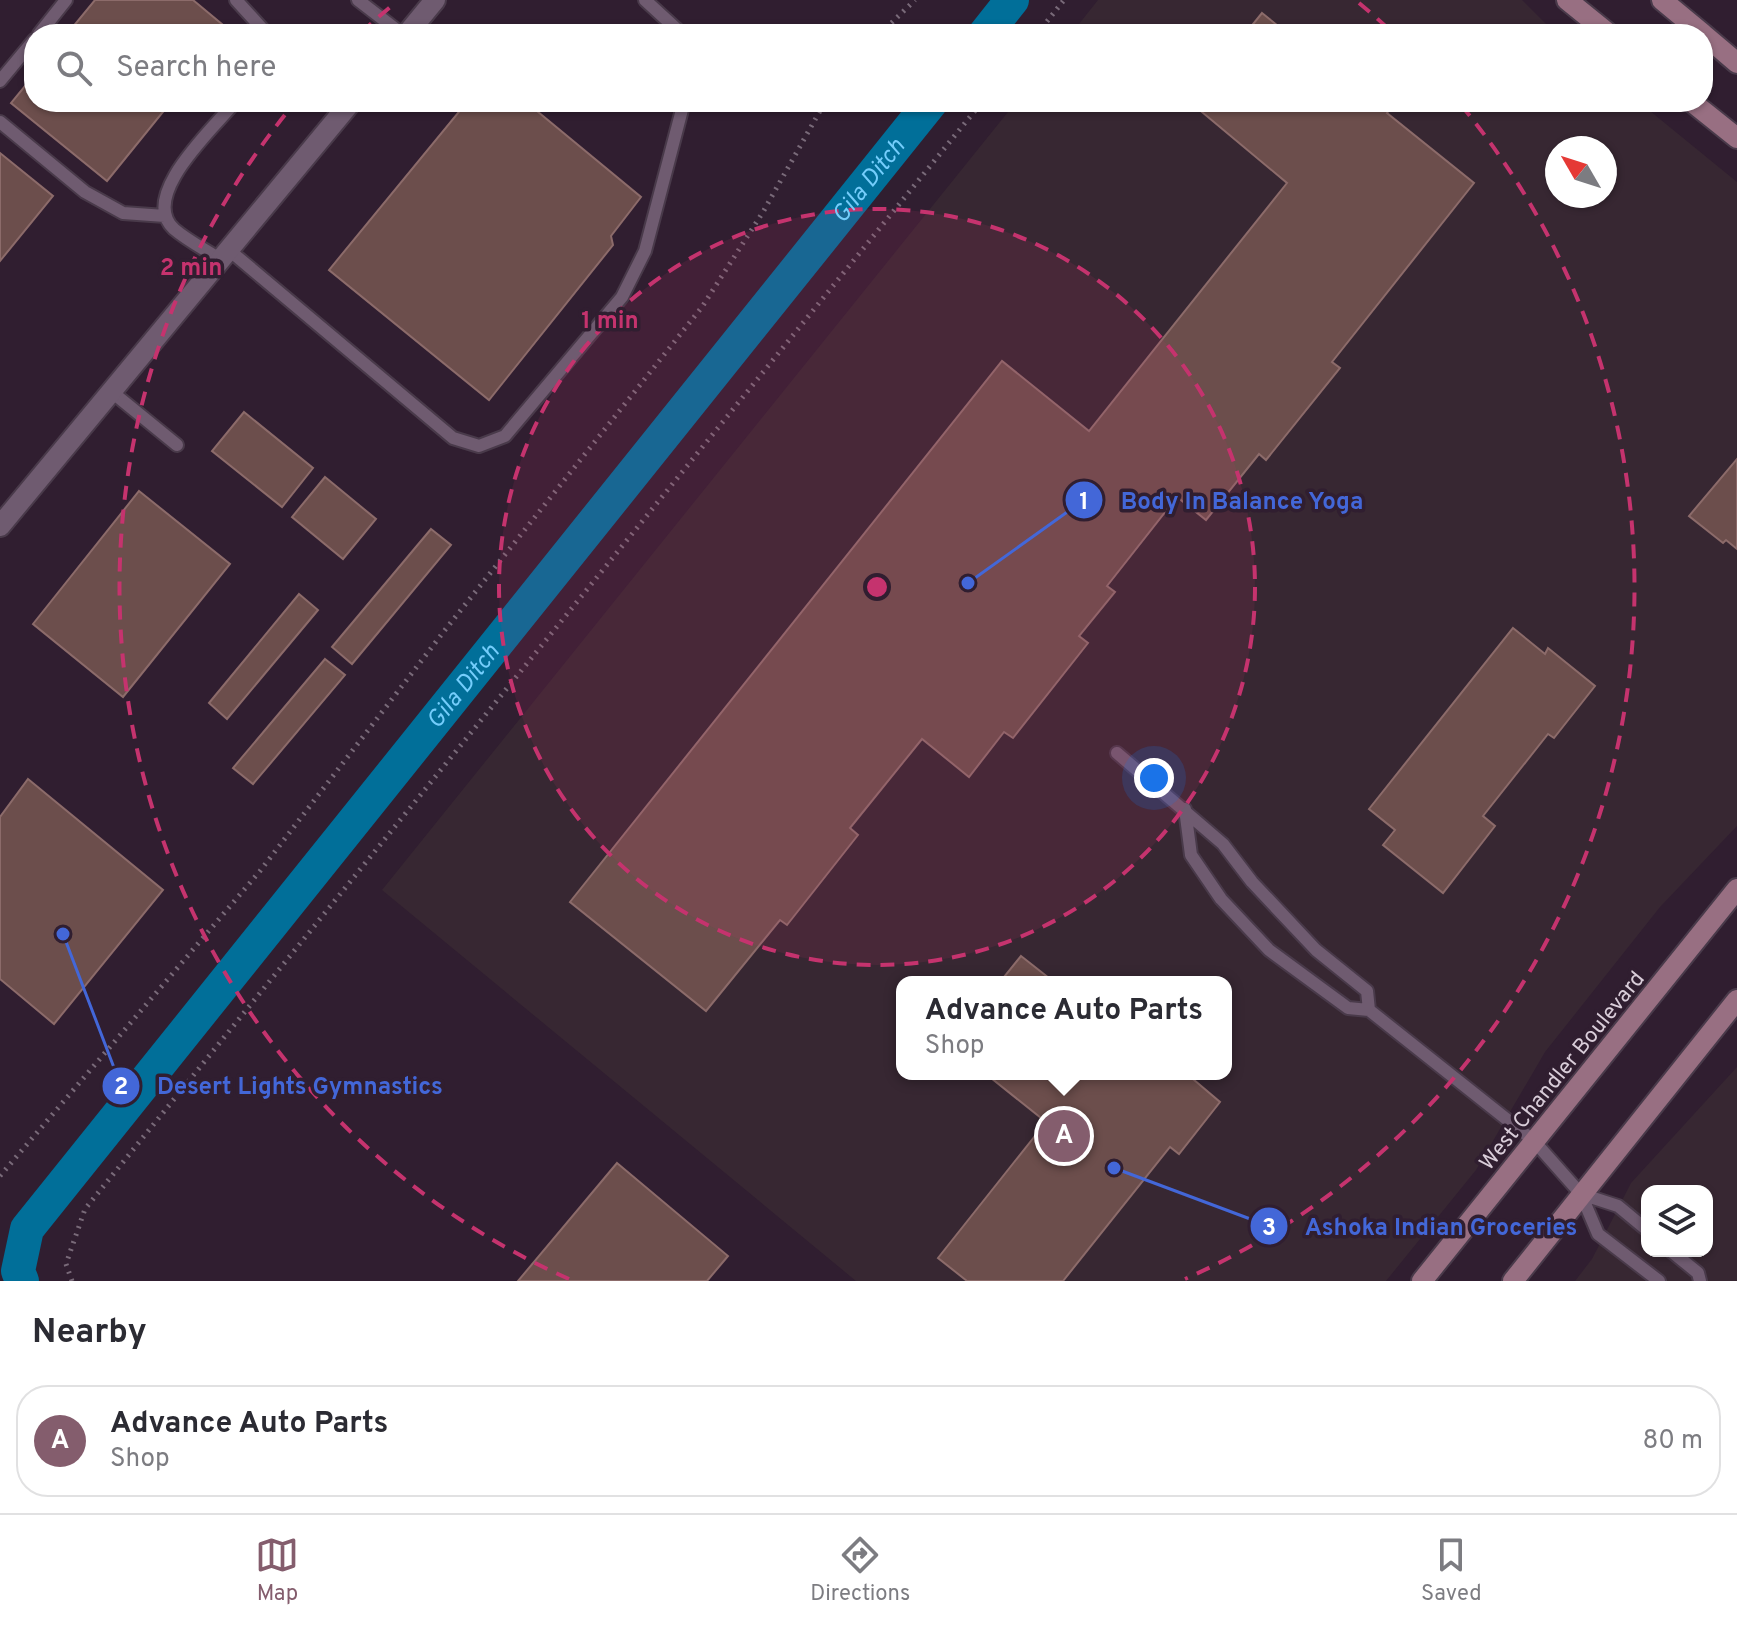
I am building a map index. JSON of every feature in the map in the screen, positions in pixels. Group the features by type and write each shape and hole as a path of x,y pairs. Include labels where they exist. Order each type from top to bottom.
{"main road":[{"path":"1567,0 1597,24"},
{"path":"1662,0 1691,24"},
{"path":"1713,43 1737,63"},
{"path":"1704,112 1737,138"},
{"name":"West Chandler Boulevard","path":"1422,1281 1737,889"},
{"path":"1513,1281 1737,1000"}],"street":[{"path":"413,24 435,0"},
{"path":"0,526 340,112"}],"lane":[{"path":"47,24 66,0"},
{"path":"236,0 258,24"},
{"path":"358,0 390,24"},
{"path":"645,0 671,24"},
{"path":"0,81 24,52"},
{"path":"227,112 165,191 165,216 173,228 225,255 453,438 479,446 505,436 622,297 645,251 681,112"},
{"path":"0,122 85,192 123,213 165,216"},
{"path":"112,392 177,445"},
{"path":"1117,753 1223,844 1252,882 1316,950 1367,991 1369,1010"},
{"path":"1185,809 1191,855 1221,899 1269,950 1348,1008 1369,1010 1534,1141 1581,1194 1598,1234 1659,1281"},
{"path":"1581,1194 1618,1206 1641,1225"},
{"path":"1678,1257 1698,1273 1700,1281"}],"path":[{"path":"890,24 915,0"},
{"path":"1045,24 1064,0"},
{"path":"0,1176 260,871 445,630 702,307 763,212 819,112"},
{"path":"72,1281 66,1264 85,1209 974,112"}],"shaded area":[{"path":"1098,0 1522,0 1546,24 1079,24"},
{"path":"1008,112 1651,112 1737,182 1737,826 1660,907 1545,1052 1476,1170 1386,1281 856,1281 382,890"},
{"path":"1737,1067 1737,1281 1575,1281 1592,1259 1631,1183"}],"building":[{"path":"95,0 193,0 222,24 75,24"},
{"path":"1262,13 1276,24 1253,24"},
{"path":"24,87 24,112 163,112 107,181 11,103"},
{"path":"459,112 538,112 641,197 611,236 613,245 489,400 329,270"},
{"path":"1202,112 1388,112 1474,183 1332,362 1340,368 1266,460 1259,454 1206,520 1177,497 1107,586 1115,592 1079,636 1088,643 1013,738 1004,732 969,777 922,739 850,828 858,835 787,925 780,920 706,1011 570,902 1002,361 1089,431 1287,183"},
{"path":"0,153 53,196 0,261"},
{"path":"244,412 313,468 282,507 212,451"},
{"path":"1737,459 1737,549 1726,540 1723,543 1689,516"},
{"path":"325,477 376,519 343,559 292,517"},
{"path":"139,491 230,564 123,697 33,624"},
{"path":"431,529 451,545 352,664 332,647"},
{"path":"299,594 318,610 227,719 209,703"},
{"path":"1513,628 1545,654 1548,648 1595,686 1554,738 1548,734 1483,816 1495,826 1443,893 1383,845 1395,830 1369,809"},
{"path":"325,659 345,675 253,784 233,768"},
{"path":"28,779 163,890 54,1024 0,979 0,817"},
{"path":"1021,956 1046,976 1005,976"},
{"path":"994,1080 1194,1080 1220,1102 1179,1154 1170,1147 1063,1281 967,1281 938,1258 1046,1122"},
{"path":"617,1163 728,1256 707,1281 518,1281"}],"waterway":[{"name":"Gila Ditch","path":"993,24 1012,0"},
{"name":"Gila Ditch","path":"22,1281 18,1271 27,1229 923,112"}],"place":[{"name":"Body In Balance Yoga","path":"968,583"},
{"name":"Desert Lights Gymnastics","path":"63,934"},
{"name":"Advance Auto Parts","path":"1064,1136"},
{"name":"Ashoka Indian Groceries","path":"1114,1168"}]}
